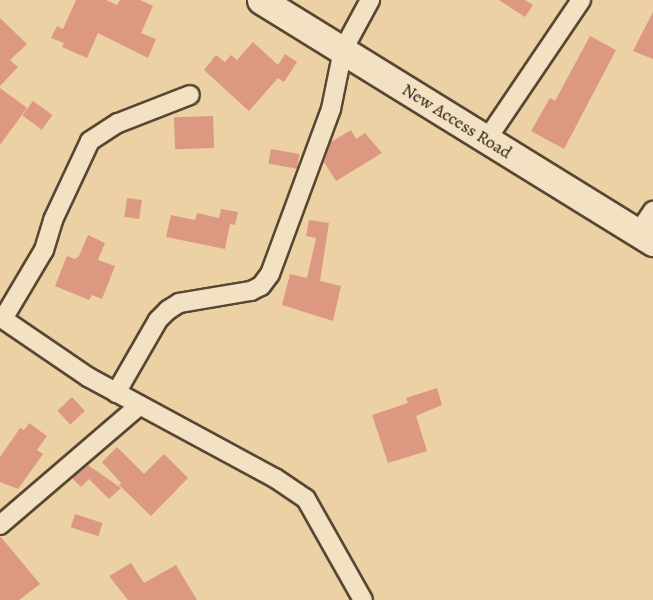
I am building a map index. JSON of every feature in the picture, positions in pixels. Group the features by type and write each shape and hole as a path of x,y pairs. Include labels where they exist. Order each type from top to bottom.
{"main road":[{"name":"New Access Road","path":"261,0 487,139 648,228"}],"street":[{"path":"116,393 158,320 168,310 179,303 251,291 261,286 270,274 331,109 343,50 370,0"},
{"path":"487,139 581,0"},
{"path":"190,95 118,123 90,141 53,220 44,250 2,318 116,393 275,478 306,499 363,600"},
{"path":"0,525 139,406"}],"building":[{"path":"76,0 106,0 117,5 120,0 140,0 153,6 141,33 156,39 148,58 98,33 87,58 62,47 64,43 51,38 57,26 63,29"},
{"path":"499,0 525,0 533,5 525,17"},
{"path":"653,12 653,59 633,51"},
{"path":"0,18 27,44 10,60 18,67 0,86"},
{"path":"590,36 616,50 564,149 531,131 550,98 555,101"},
{"path":"253,42 278,65 285,54 297,62 284,82 278,78 249,111 204,70 216,55 225,62 231,55 237,60"},
{"path":"0,88 27,108 0,145"},
{"path":"33,101 52,115 42,130 22,116"},
{"path":"213,116 214,148 175,149 174,117"},
{"path":"351,130 356,139 365,133 382,153 336,181 324,162 331,142"},
{"path":"271,149 300,154 297,169 268,164"},
{"path":"127,198 142,200 139,219 124,217"},
{"path":"221,209 238,212 235,225 230,224 225,249 166,237 171,215 195,220 197,213 219,218"},
{"path":"309,220 329,223 320,281 341,286 333,321 282,305 290,274 307,278 316,238 306,236"},
{"path":"88,235 105,243 98,260 115,266 102,299 92,295 89,300 55,286 67,256 75,259 79,256"},
{"path":"437,388 442,405 416,416 427,451 388,463 372,415 408,403 406,398"},
{"path":"72,397 85,411 70,425 57,411"},
{"path":"29,423 47,436 37,450 43,454 18,489 0,482 0,457 20,428 24,430"},
{"path":"117,447 144,474 164,454 188,478 151,516 119,485 121,483 102,462"},
{"path":"88,465 121,488 109,499 89,479 81,487 72,478"},
{"path":"75,514 103,523 98,536 71,527"},
{"path":"0,536 40,584 19,600 0,600"},
{"path":"131,563 144,583 176,565 197,600 128,600 109,576"}]}
